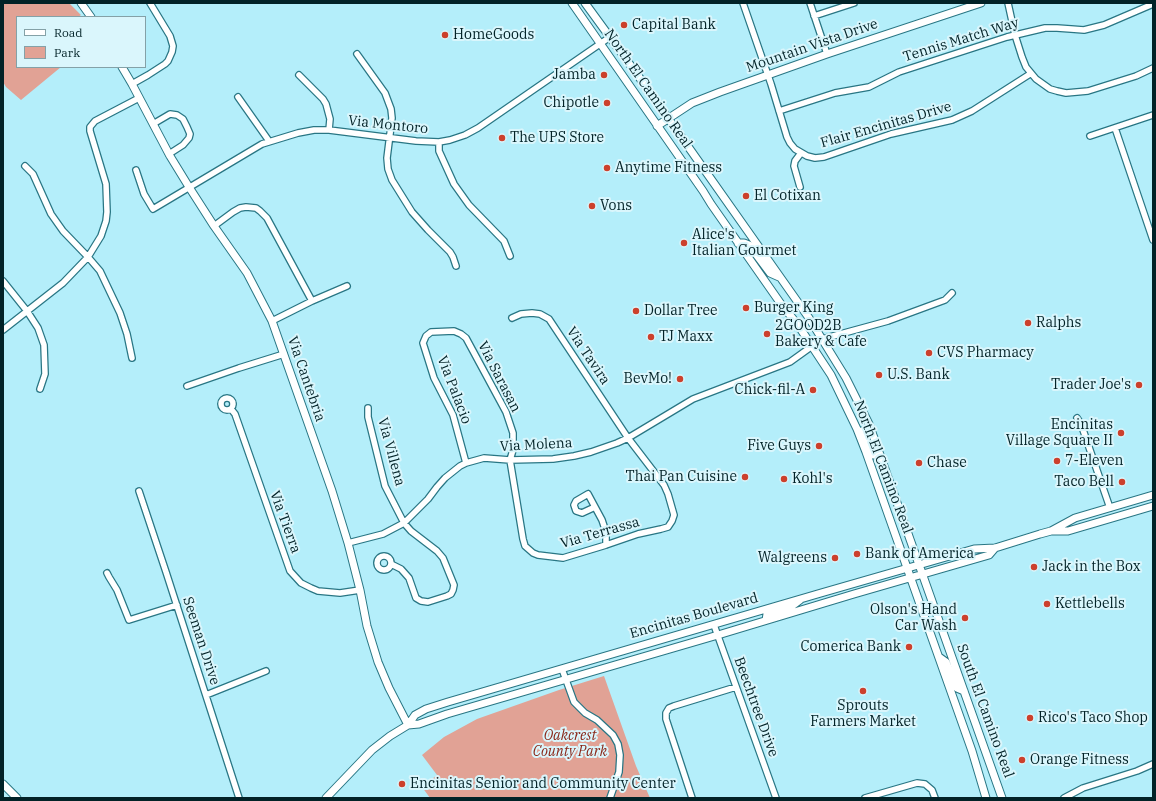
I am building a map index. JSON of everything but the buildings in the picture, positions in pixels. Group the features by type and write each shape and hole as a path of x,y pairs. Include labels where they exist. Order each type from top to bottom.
{"main road":[{"path":"81,3 91,16"},
{"name":"North El Camino Real","path":"572,3 698,183 738,243 781,304 798,325 831,375 857,429 907,568"},
{"name":"North El Camino Real","path":"585,3 779,277 822,339 846,378 869,424 919,564"},
{"name":"Mountain Vista Drive","path":"657,126 692,103 767,74 981,3"},
{"name":"Via Cantebria","path":"123,68 189,188 247,273 272,321 332,491 348,544 360,590 367,626 378,662 389,688 408,725"},
{"path":"738,243 749,245 770,273 779,277"},
{"path":"826,368 834,374 851,406 862,410"},
{"path":"857,429 863,431 873,454 880,455"},
{"name":"Encinitas Boulevard","path":"326,798 372,750 390,736 408,725 415,715 426,709 974,548 995,548 1051,531 1075,518 1153,495"},
{"name":"Encinitas Boulevard","path":"1051,531 1068,531 1153,506"},
{"name":"Encinitas Boulevard","path":"408,725 419,724 447,714 989,555 995,548"},
{"name":"South El Camino Real","path":"919,564 1002,798"},
{"name":"South El Camino Real","path":"907,568 972,751 986,798"},
{"path":"766,620 767,614 792,606 803,598"},
{"path":"938,657 946,662 954,683 958,688 964,691"},
{"path":"3,784 17,798"}],"street":[{"path":"132,84 148,76 165,64 172,52 173,46 170,36 150,3"},
{"path":"743,3 790,143 794,149 802,153 795,161 794,166 800,187"},
{"path":"810,3 827,54"},
{"path":"814,16 854,3"},
{"path":"1008,3 1015,35 1026,67 1030,74 1046,86 1057,91 1066,93 1088,91 1136,76 1153,68"},
{"name":"Tennis Match Way","path":"778,111 835,92 869,86 899,72 1015,35 1045,28 1084,30 1104,25 1153,4"},
{"name":"Via Montoro","path":"136,170 144,194 153,210 262,144 298,133 314,130 329,130 416,141 439,142 459,137 478,128 610,37"},
{"path":"357,54 384,93 391,109 392,118 387,158 388,169 392,180 412,212 450,252 456,266"},
{"name":"Flair Encinitas Drive","path":"802,153 815,158 824,157 890,134 952,120 972,111 1030,74"},
{"path":"299,75 323,99 326,104 330,119 329,130"},
{"path":"238,97 269,141"},
{"path":"3,330 63,283 88,256 102,236 108,208 106,184 90,127 95,122 139,98"},
{"path":"153,124 170,114 177,115 182,119 187,127 190,134 189,138 183,145 169,154"},
{"path":"1090,136 1153,115"},
{"path":"1115,128 1153,240"},
{"path":"439,142 440,151 454,184 469,205 504,241 510,256"},
{"path":"25,166 33,174 51,214 63,231 88,256 100,271 120,314 127,334 132,358"},
{"path":"214,226 240,208 256,208 260,211 267,218 312,301"},
{"path":"3,281 27,311 38,328 44,345 44,374 40,389"},
{"path":"272,321 312,301 347,286"},
{"path":"822,339 888,321 945,300 952,293"},
{"name":"Via Tavira","path":"512,318 521,314 532,313 540,314 549,319 628,438"},
{"name":"Via Sarasan","path":"434,332 454,331 466,338 506,412 513,433 510,460"},
{"name":"Via Palacio","path":"434,332 431,332 426,336 423,343 434,378 453,415 466,463"},
{"name":"Via Molena","path":"348,544 383,534 404,522 428,499 445,478 466,463 484,458 510,460 553,459 591,452 617,443 693,399 790,362 822,339"},
{"path":"187,386 284,354"},
{"name":"Via Villena","path":"368,408 368,417 385,486 404,522 411,530 437,550 443,558 454,585 453,590 451,594 447,596 428,602 421,601 416,598 409,578 401,569 391,564"},
{"name":"Via Tierra","path":"231,409 235,414 290,570 301,583 318,591 340,593 360,590"},
{"path":"1077,418 1081,424 1110,508"},
{"name":"Via Terrassa","path":"510,460 525,546 538,556 563,558 638,534 668,527 672,521 674,514 664,485 628,438"},
{"name":"Seeman Drive","path":"139,491 239,798"},
{"path":"595,507 606,532 606,545"},
{"path":"107,573 117,590 129,620 177,605"},
{"name":"Beechtree Drive","path":"714,625 776,798"},
{"path":"562,669 574,702 585,713 598,720 613,735 618,744 620,755 619,772 610,798"},
{"path":"206,695 266,671"},
{"path":"692,798 666,719 666,714 669,708 674,706 736,687"},
{"path":"1064,798 1083,788 1137,771 1153,764"},
{"path":"865,798 917,783 925,784 932,790 935,798"}],"green space":[{"path":"3,3 69,3 81,15 16,16 16,68 60,68 21,100 6,87 3,82"},
{"name":"Oakcrest County Park","path":"604,676 636,766 650,798 430,798 422,787 437,775 422,755 444,737 477,719"}],"place":[{"name":"Capital Bank","path":"624,25"},
{"name":"HomeGoods","path":"445,35"},
{"name":"Jamba","path":"604,75"},
{"name":"Chipotle","path":"607,103"},
{"name":"The UPS Store","path":"502,138"},
{"name":"Anytime Fitness","path":"607,168"},
{"name":"El Cotixan","path":"746,196"},
{"name":"Vons","path":"592,206"},
{"name":"Alice's Italian Gourmet","path":"684,243"},
{"name":"Burger King","path":"746,308"},
{"name":"Dollar Tree","path":"636,311"},
{"name":"Ralphs","path":"1028,323"},
{"name":"2GOOD2B Bakery & Cafe","path":"767,334"},
{"name":"TJ Maxx","path":"651,337"},
{"name":"CVS Pharmacy","path":"929,353"},
{"name":"U.S. Bank","path":"879,375"},
{"name":"BevMo!","path":"680,379"},
{"name":"Trader Joe's","path":"1139,385"},
{"name":"Chick-fil-A","path":"813,390"},
{"name":"Encinitas Village Square II","path":"1121,433"},
{"name":"Five Guys","path":"819,446"},
{"name":"7-Eleven","path":"1057,461"},
{"name":"Chase","path":"919,463"},
{"name":"Thai Pan Cuisine","path":"745,477"},
{"name":"Kohl's","path":"784,479"},
{"name":"Taco Bell","path":"1122,482"},
{"name":"Bank of America","path":"857,554"},
{"name":"Walgreens","path":"835,558"},
{"name":"Jack in the Box","path":"1034,567"},
{"name":"Kettlebells","path":"1047,604"},
{"name":"Olson's Hand Car Wash","path":"965,618"},
{"name":"Comerica Bank","path":"909,647"},
{"name":"Sprouts Farmers Market","path":"863,691"},
{"name":"Rico's Taco Shop","path":"1030,718"},
{"name":"Orange Fitness","path":"1022,760"},
{"name":"Encinitas Senior and Community Center","path":"402,784"}]}
